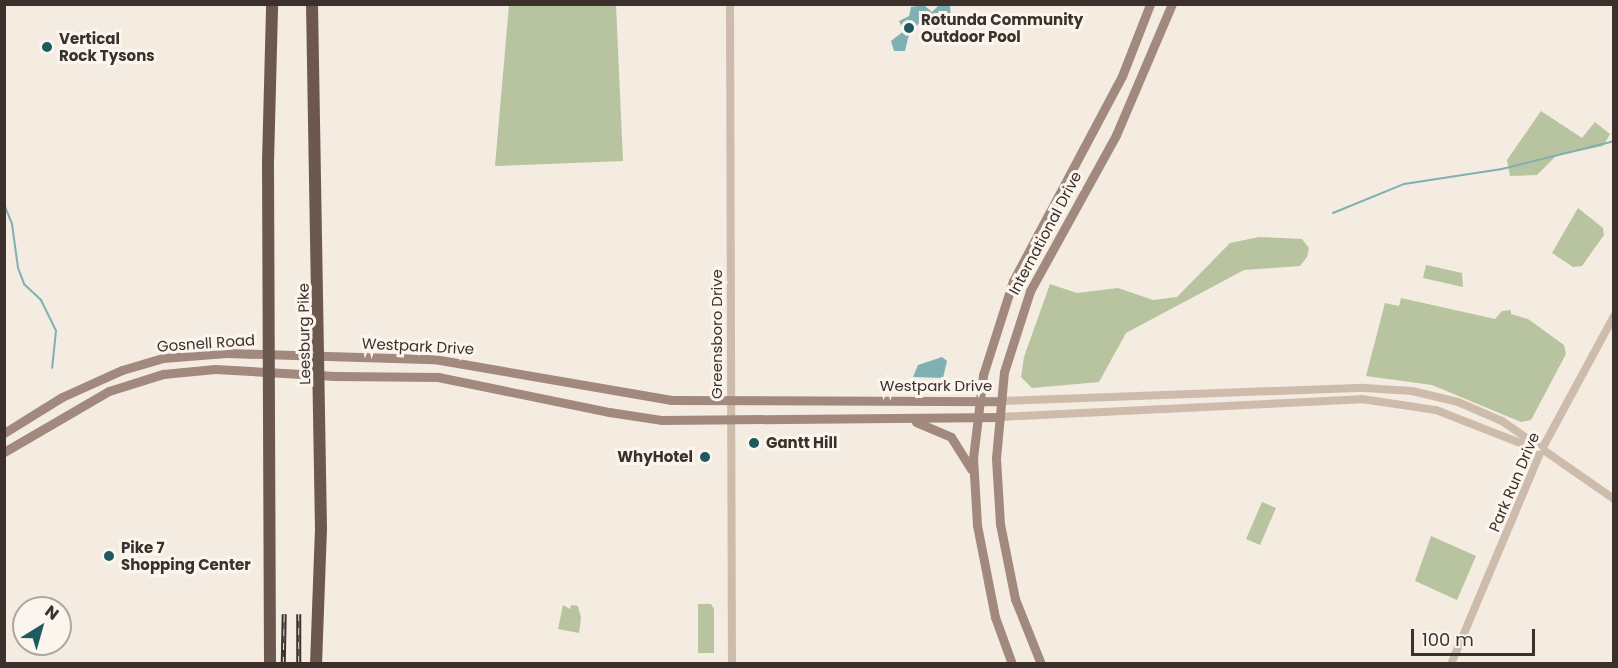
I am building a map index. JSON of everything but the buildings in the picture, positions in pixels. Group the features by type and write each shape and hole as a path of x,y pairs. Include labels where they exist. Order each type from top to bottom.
{"highway":[{"path":"270,663 269,354 272,4"},
{"name":"Leesburg Pike","path":"312,4 321,528 316,663"}],"main road":[{"name":"International Drive","path":"1012,663 999,634 985,578 973,477 978,400 989,349 1013,281 1122,76 1150,4"},
{"name":"International Drive","path":"1041,663 1015,599 1003,549 996,482 1001,401 1008,353 1030,291 1116,135 1172,4"},
{"name":"Gosnell Road","path":"4,433 62,397 122,370 163,358 269,354 319,357"},
{"name":"Westpark Drive","path":"319,357 434,359 511,369 646,397 731,402 1001,401"},
{"name":"Gosnell Road","path":"4,452 79,405 123,386 174,372 269,371 319,375"},
{"name":"Westpark Drive","path":"319,375 438,377 639,417 731,422 1000,417"},
{"path":"902,419 946,434 960,447 973,477"}],"street":[{"name":"Greensboro Drive","path":"730,4 732,663"},
{"name":"Park Run Drive","path":"1451,663 1541,451 1614,316"},
{"name":"Westpark Drive","path":"1001,401 1389,389 1433,395 1479,410 1522,434 1541,451 1614,499"},
{"name":"Westpark Drive","path":"1000,417 1362,399 1436,410 1541,451"}],"green space":[{"path":"509,5 616,5 623,161 495,166"},
{"path":"1541,111 1582,138 1595,122 1610,134 1603,146 1556,156 1537,175 1510,176 1507,160"},
{"path":"1578,208 1603,228 1604,235 1582,266 1573,267 1552,253"},
{"path":"1259,237 1302,239 1309,248 1307,257 1300,266 1244,270 1126,333 1099,382 1032,388 1021,377 1024,357 1050,284 1077,293 1118,288 1153,300 1177,297 1230,243"},
{"path":"1426,265 1462,273 1463,287 1423,278"},
{"path":"1401,298 1495,319 1502,311 1511,310 1511,314 1528,319 1564,345 1566,354 1531,420 1521,422 1432,385 1366,376 1385,303 1399,306"},
{"path":"1262,502 1276,508 1260,545 1246,539"},
{"path":"1431,536 1476,556 1457,600 1415,581"},
{"path":"698,604 711,604 714,609 714,653 698,653"},
{"path":"563,605 570,609 571,605 578,606 581,618 579,633 558,629"}],"water":[{"name":"Rotunda Community Outdoor Pool","path":"924,5 932,12 939,5 950,6 951,16 944,21 919,23 908,38 905,51 894,51 891,41 904,31 899,21 909,16 911,7"},
{"path":"942,357 947,361 943,378 913,377 918,365"}],"waterway":[{"path":"1333,213 1404,184 1502,169 1614,141"},
{"path":"4,204 12,224 18,268 24,284 41,300 56,331 52,368"}],"railway":[{"path":"283,664 284,614"},
{"path":"299,614 299,664"}],"place":[{"name":"Rotunda Community Outdoor Pool","path":"909,28"},
{"name":"Vertical Rock Tysons","path":"47,47"},
{"name":"Gantt Hill","path":"754,443"},
{"name":"WhyHotel","path":"705,457"},
{"name":"Pike 7 Shopping Center","path":"109,556"}]}
